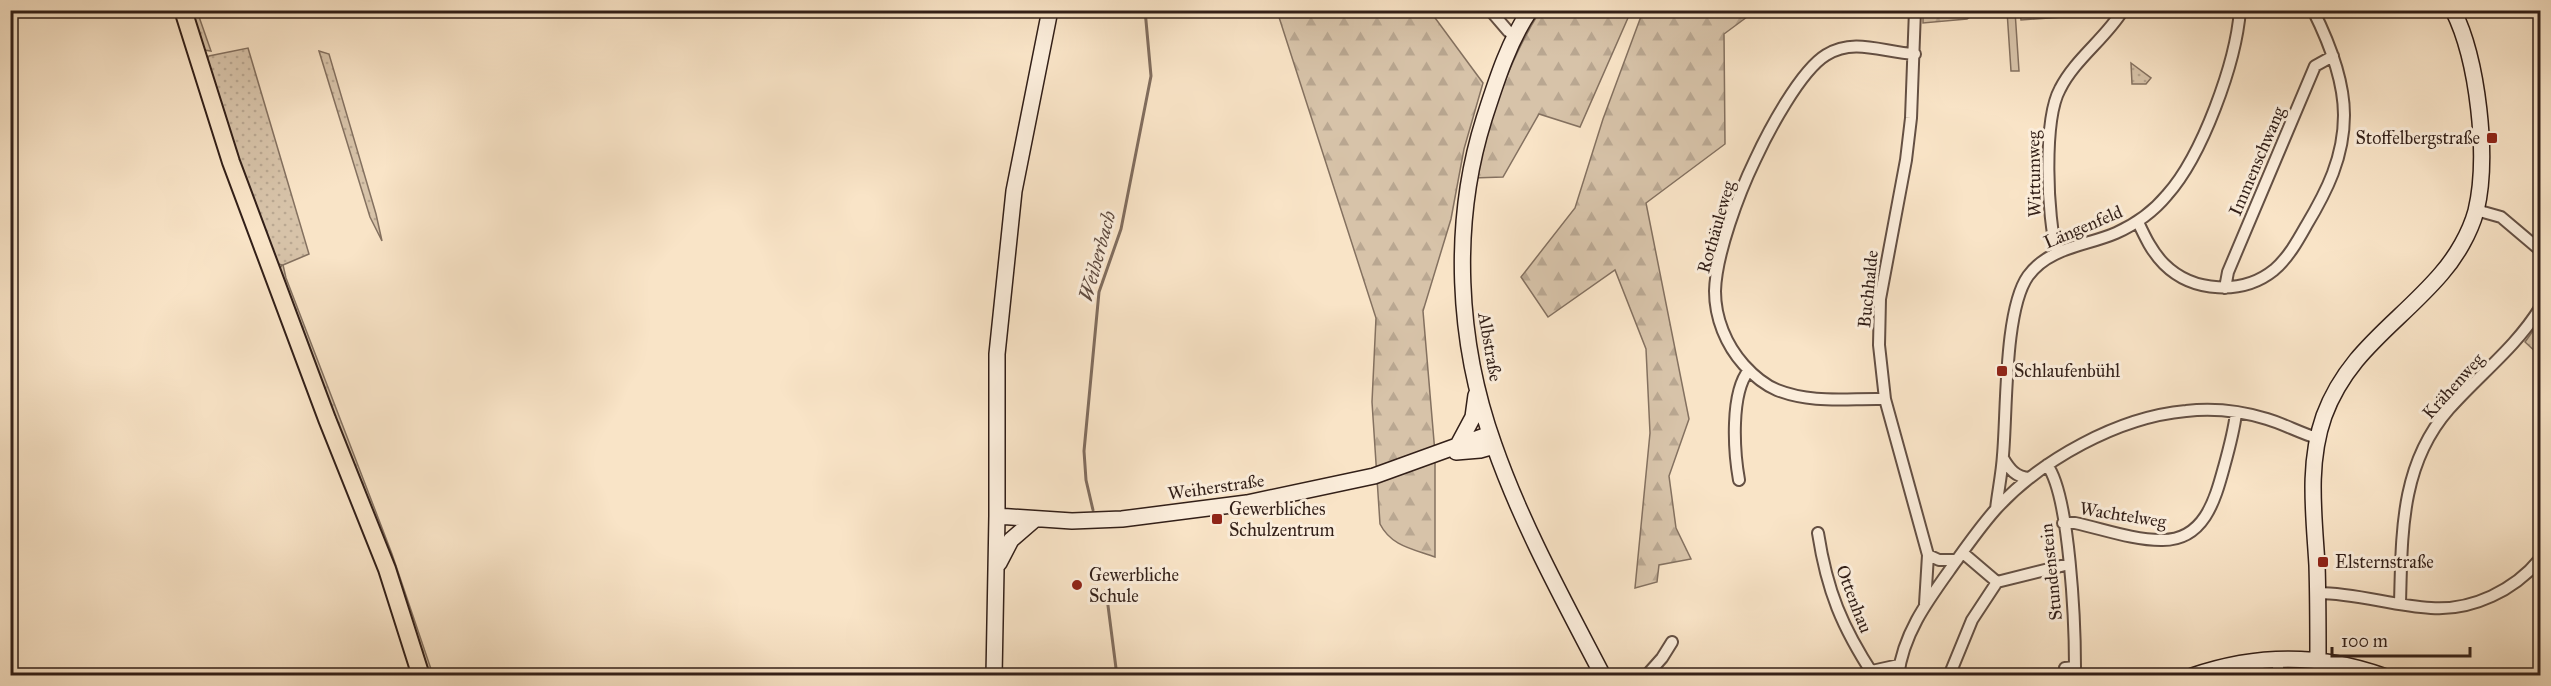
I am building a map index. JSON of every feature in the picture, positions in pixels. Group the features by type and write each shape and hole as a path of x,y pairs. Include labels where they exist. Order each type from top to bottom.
{"main road":[{"path":"183,10 231,162 327,419 387,569 421,675"}],"street":[{"path":"994,675 997,354 1014,190 1050,10"},
{"path":"1490,10 1515,36"},
{"name":"Albstraße","path":"1530,10 1515,36 1494,89 1477,142 1465,208 1462,264 1464,307 1476,386 1492,440 1516,500 1604,675"},
{"name":"Buchhalde","path":"1915,10 1915,54 1906,160 1883,278 1879,314 1879,345 1885,399 1928,555 1925,604"},
{"name":"Wittumweg","path":"2057,252 2052,227 2049,149 2053,105 2069,75 2105,36 2123,10"},
{"name":"Längenfeld","path":"1996,509 2003,458 2015,307 2019,291 2037,266 2057,252 2115,233 2138,222 2152,211 2178,182 2203,135 2231,56 2240,10"},
{"path":"2138,222 2154,252 2166,266 2194,282 2225,288 2248,284 2274,270 2292,250 2327,191 2340,154 2344,119 2343,95 2333,56 2313,10"},
{"path":"2318,660 2318,593 2312,482 2318,438 2331,400 2348,369 2445,269 2466,235 2476,210 2481,145 2479,115 2465,42 2453,10"},
{"name":"Rothäuleweg","path":"1885,399 1831,400 1796,395 1775,389 1749,370 1728,342 1720,323 1715,289 1726,239 1763,143 1807,73 1826,55 1852,46 1915,54"},
{"name":"Immenschwang","path":"2225,288 2228,272 2315,66 2333,56"},
{"path":"2476,210 2501,217 2541,250"},
{"name":"Krähenweg","path":"2400,603 2405,506 2410,483 2432,434 2448,411 2517,341 2541,308"},
{"path":"1738,480 1735,427 1740,387 1743,377 1749,370"},
{"path":"1458,445 1473,417 1476,386"},
{"path":"1898,670 1911,632 1925,604 1996,509 2046,465 2105,434 2145,417 2186,410 2236,413 2267,419 2318,438"},
{"name":"Wachtelweg","path":"2063,523 2075,523 2160,540 2175,539 2192,531 2204,520 2213,503 2236,413"},
{"name":"Weiherstraße","path":"997,516 1034,520 1122,519 1247,503 1374,476 1458,445 1492,440"},
{"name":"Weiherstraße","path":"1435,453 1480,450 1492,440"},
{"path":"2003,458 2008,467 2020,477 2030,478"},
{"name":"Stundenstein","path":"2046,465 2056,482 2069,564 2075,668 2065,668"},
{"path":"996,571 1000,557 1011,540 1034,520"},
{"name":"Ottenhau","path":"1818,533 1832,598 1849,637 1873,673 1898,670"},
{"path":"1928,555 1939,560 1960,556 1997,582"},
{"path":"2318,593 2362,596 2427,608 2449,608 2488,598 2507,588 2541,559"},
{"path":"1949,675 1972,620 1997,582 2069,564"},
{"path":"1646,675 1662,658 1672,642"},
{"path":"2277,658 2279,675"},
{"path":"2192,675 2236,669 2277,658 2318,660 2383,675"}],"green space":[{"path":"1923,10 1979,11 1967,19 1923,23"},
{"path":"188,11 197,11 211,51 204,50"},
{"path":"1277,11 1430,11 1483,83 1464,149 1451,219 1423,311 1435,453 1435,557 1396,542 1380,524 1372,402 1376,318"},
{"path":"1540,11 1631,11 1580,127 1539,114 1503,177 1473,178 1509,71"},
{"path":"1643,11 1755,11 1724,34 1725,144 1646,203 1689,419 1669,476 1676,528 1691,559 1659,565 1657,582 1635,588 1650,433 1646,349 1615,270 1548,317 1521,277 1575,208 1603,119"},
{"path":"2007,11 2015,11 2019,71 2011,71"},
{"path":"2020,11 2074,11 2075,16 2021,20"},
{"path":"248,48 309,254 283,265 286,278 392,554 433,675 427,675 277,273 282,265 275,263 205,62 209,56"},
{"path":"319,51 329,54 382,241 370,217"},
{"path":"2131,63 2151,78 2146,84 2132,84"},
{"path":"2540,321 2540,356 2525,342"}],"waterway":[{"name":"Weiherbach","path":"1093,510 1086,480 1084,451 1099,292 1121,229 1151,76 1145,10"},
{"name":"Weiherbach","path":"1106,590 1117,676"}],"place":[{"name":"Stoffelbergstraße","path":"2492,138"},
{"name":"Schlaufenbühl","path":"2002,371"},
{"name":"Gewerbliches Schulzentrum","path":"1217,519"},
{"name":"Elsternstraße","path":"2323,562"},
{"name":"Gewerbliche Schule","path":"1077,585"}]}
